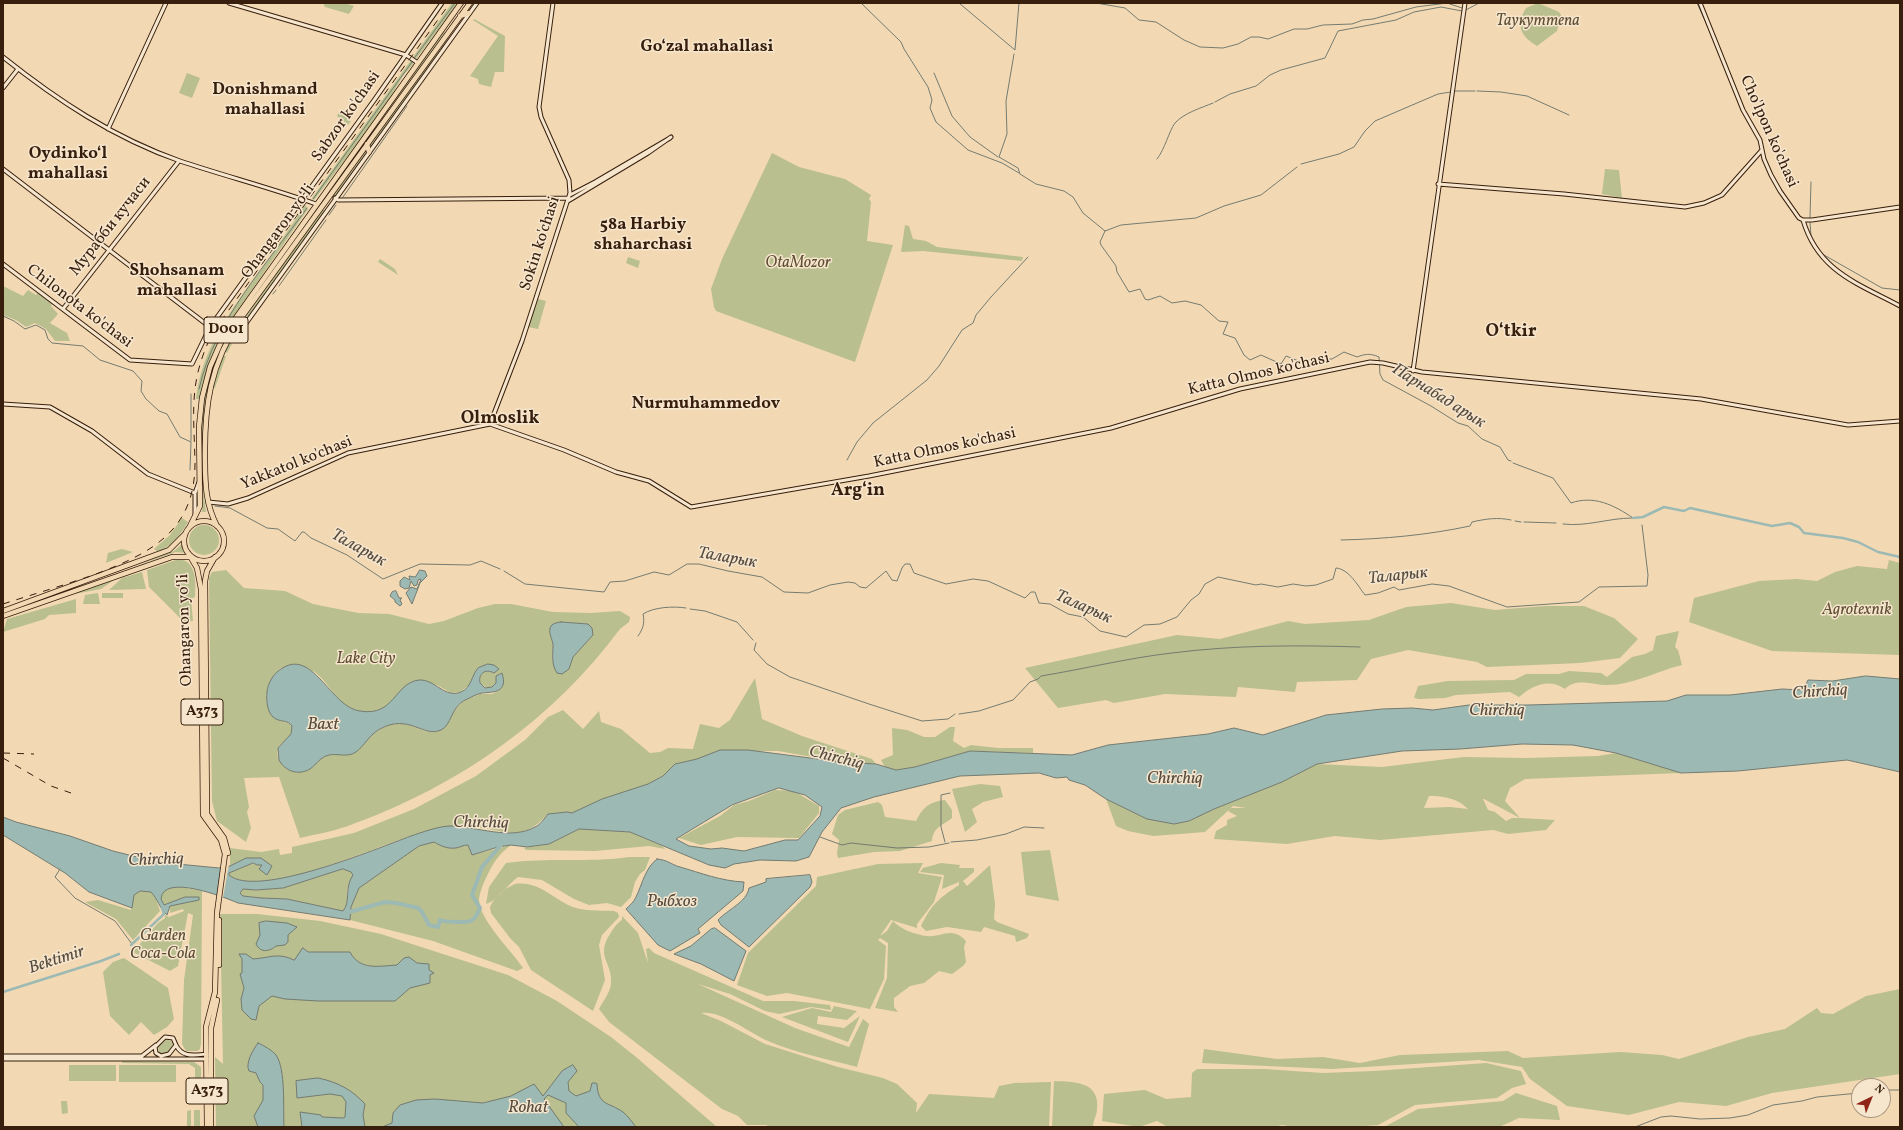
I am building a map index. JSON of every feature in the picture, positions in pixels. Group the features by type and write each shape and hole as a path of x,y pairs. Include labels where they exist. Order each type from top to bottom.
{"highway":[{"name":"Ohangaron yoʻli","path":"189,528 200,506 199,422 204,389 210,367 231,323 461,3"},
{"name":"Ohangaron yoʻli","path":"217,526 207,502 205,432 207,402 216,365 234,329 470,3"},
{"path":"460,16 469,13"},
{"path":"444,25 446,29 450,30"},
{"path":"367,144 369,152"},
{"path":"343,166 348,170"},
{"path":"316,204 322,206"},
{"path":"285,246 290,250"},
{"path":"189,528 195,523 204,521 217,526"},
{"name":"D001","path":"3,610 38,601 166,559 191,557 204,561 215,558 221,550 223,543 222,534 217,526"},
{"name":"D001","path":"3,616 169,550 189,528"},
{"path":"185,534 184,545 191,557"},
{"path":"181,557 192,562 198,572"},
{"name":"Ohangaron yoʻli","path":"191,557 198,572 200,589 204,815 221,840 225,850 227,862"},
{"name":"Ohangaron yoʻli","path":"211,1127 206,1027 213,1008 216,986 216,929 228,850 224,838 207,814 205,581 207,573 215,558"},
{"name":"Ohangaron yoʻli","path":"207,1127 208,1057"}],"street":[{"path":"108,129 166,3"},
{"path":"229,3 406,55 418,63"},
{"name":"Sabzor ko'chasi","path":"192,364 210,327 303,200 442,3"},
{"name":"Ohangaron yoʻli","path":"234,329 244,326 477,3"},
{"name":"Sokin ko'chasi","path":"490,424 518,354 569,198 569,180 541,117 539,106 552,3"},
{"path":"1413,371 1438,184 1465,3"},
{"name":"Cho'lpon ko'chasi","path":"1700,3 1743,110 1759,138 1768,167 1780,191 1798,217 1803,220 1813,245 1829,266 1900,306"},
{"path":"3,57 66,104 108,129 178,161 316,204"},
{"path":"3,88 18,69"},
{"path":"335,198 338,200 569,198 648,153 671,137 569,198"},
{"path":"1438,184 1564,194 1685,207 1704,203 1722,195 1762,150"},
{"name":"Мурабби кучаси","path":"63,309 178,161"},
{"path":"3,169 210,327"},
{"path":"1803,220 1900,207"},
{"name":"Chilonota ko'chasi","path":"3,264 130,360 192,364"},
{"name":"Katta Olmos ko'chasi","path":"490,424 564,450 616,472 649,481 691,507 869,476 1111,428 1251,386 1304,374 1377,362 1413,371 1701,399 1848,424 1900,421"},
{"path":"3,404 50,407 92,431 148,474 195,493"},
{"name":"Yakkatol ko'chasi","path":"207,502 228,504 248,498 348,454 490,424"},
{"path":"195,518 195,493 200,479"},
{"path":"3,1058 142,1056 163,1038 169,1036 174,1039 180,1051 184,1054 208,1057"},
{"path":"156,1045 156,1053 177,1059"},
{"path":"155,1059 170,1053 176,1045"},
{"path":"3,1058 177,1059 208,1057"}],"green space":[{"path":"323,3 344,3 354,6 349,14 325,7"},
{"path":"452,3 458,3 416,59 413,57"},
{"name":"Таукуттепа","path":"1538,3 1559,12 1561,15 1557,31 1537,46 1527,38 1521,30 1520,25 1526,8"},
{"path":"474,19 505,36 504,72 495,72 491,87 479,84 478,79 470,76 498,36 473,20"},
{"path":"444,31 445,32 348,166 347,165"},
{"path":"448,38 449,40 371,148 370,145"},
{"path":"411,60 413,64 403,76 388,101 314,200 312,198"},
{"path":"187,73 200,78 192,98 179,93"},
{"path":"339,112 351,121 348,125 337,116"},
{"path":"366,151 367,153 334,199 332,198"},
{"name":"OtaMozor","path":"772,153 799,167 845,179 871,195 869,199 871,202 867,241 893,245 855,362 716,311 714,307 711,289 722,259"},
{"path":"1605,169 1619,170 1622,198 1602,194"},
{"path":"305,205 308,209 228,324 214,351 207,369 200,399 196,399 199,380 205,362 220,329"},
{"path":"323,209 325,211 243,324 240,325"},
{"path":"905,225 909,226 913,239 926,241 937,247 1023,257 1022,261 923,251 901,252"},
{"path":"285,252 232,328 212,374 205,404 203,434 204,498 206,512 202,512 202,421 205,396 211,372 230,330"},
{"path":"628,257 640,261 638,268 626,263"},
{"path":"380,259 395,269 398,275 378,262"},
{"path":"3,286 23,296 28,290 36,295 38,292 52,304 51,306 58,314 50,323 67,333 70,341 55,341 46,329 35,323 26,327 16,320 3,315"},
{"path":"538,299 546,301 538,329 528,327"},
{"path":"241,328 227,353 225,352 236,331"},
{"path":"223,355 226,356 215,388 213,388"},
{"path":"182,518 188,522 176,539 158,552 154,549 170,535"},
{"path":"204,525 214,530 219,540 214,550 204,555 194,550 189,540 194,530"},
{"path":"182,544 186,553 176,552 138,565 174,551"},
{"path":"122,549 133,552 106,563 108,553"},
{"path":"176,560 183,560 188,563 194,572 195,597 191,599 193,621 184,622 149,587 147,570"},
{"name":"Agrotexnik","path":"1889,560 1900,563 1900,655 1772,651 1689,622 1694,598 1759,581 1797,579 1817,581 1835,572 1857,566 1887,569"},
{"name":"Lake City","path":"226,570 244,588 285,591 313,604 358,613 389,614 429,624 444,621 478,608 495,604 511,604 553,612 591,613 620,611 630,617 629,622 620,629 593,662 565,692 534,720 501,746 467,769 430,790 392,808 347,826 300,838 279,777 244,778 249,807 247,812 251,828 246,842 217,821 212,801 209,578 212,572","holes":["561,622 588,624 593,635 573,657 569,669 552,660 553,642","485,665 493,665 494,673 488,671 483,673 480,677 480,683 487,688 492,687 496,683 496,676 501,673 503,681 499,690 492,694 480,694 465,700 452,712 448,723 436,732 425,731 405,723 388,725 371,735 356,752 326,756 319,759 304,771 293,769 279,759 277,754 279,746 289,737 293,728 290,724 274,718 267,706 266,699 269,685 276,673 281,668 309,669 318,674 338,699 346,706 355,711 367,713 386,706 405,688 414,682 437,685 451,693 460,692 469,685 477,669"]},
{"path":"142,572 146,589 109,590 122,578"},
{"path":"114,580 101,589 74,594"},
{"path":"98,593 100,604 83,604 85,595"},
{"path":"102,593 123,593 123,598 102,598"},
{"path":"76,599 76,613 49,615 45,619 3,632 7,619"},
{"path":"1451,603 1495,610 1545,606 1584,606 1614,618 1638,639 1620,658 1580,663 1487,667 1477,662 1408,650 1371,659 1357,680 1297,682 1295,692 1238,687 1236,697 1165,694 1114,703 1106,700 1058,708 1025,668 1177,635 1220,639 1288,621 1305,624 1369,620 1406,607"},
{"path":"1679,631 1675,647 1678,650 1682,665 1626,683 1607,685 1579,682 1569,685 1565,689 1553,684 1541,684 1535,686 1519,697 1510,692 1456,695 1445,698 1414,698 1418,686 1448,681 1514,680 1526,674 1559,674 1569,671 1601,673 1607,677 1632,657 1645,654 1653,650 1656,636"},
{"path":"755,678 762,719 802,736 872,759 876,764 841,762 778,751 758,751 697,759 675,764 663,776 647,785 602,799 572,814 567,812 548,814 536,825 525,831 515,833 471,827 434,831 411,836 346,860 290,877 265,881 244,881 229,875 229,873 251,864 262,865 267,875 271,866 260,860 251,858 230,866 230,848 261,852 279,849 280,855 292,853 292,847 354,833 414,809 476,776 525,740 548,717 563,710 583,729 599,711 601,722 621,729 650,753 660,752 668,748 693,749 700,724 719,728 730,720"},
{"path":"950,727 955,727 953,741 964,748 971,745 998,748 1033,748 1033,753 970,751 915,767 896,770 885,767 881,760 893,755 892,728 907,730 924,737 935,737"},
{"path":"1616,753 1681,773 1525,779 1510,788 1505,801 1520,818 1555,820 1546,830 1508,834 1493,830 1380,840 1335,836 1287,844 1214,839 1216,831 1227,825 1227,820 1237,816 1228,811 1231,808 1246,808 1233,806 1205,832 1153,836 1128,831 1116,826 1106,799 1147,819 1174,824 1189,821 1214,809 1282,782 1317,764 1382,767 1464,757 1527,758 1598,756","holes":["1429,796 1450,798 1464,805 1468,809 1450,807 1424,808","1483,799 1520,818 1512,818 1506,821 1495,812 1488,810"]},
{"path":"980,784 1000,786 1003,797 983,802 972,809 977,822 965,832 952,789"},
{"path":"775,790 794,791 819,806 819,813 799,838 737,837 701,845 679,838 720,816 734,805 749,801"},
{"path":"945,800 952,810 952,818 936,830 932,841 900,851 874,852 838,858 837,853 839,840 832,834 838,815 845,810 878,802 882,805 885,817 916,821 921,812 927,806 935,802"},
{"path":"579,829 630,832 662,846 665,849 649,846 595,851 526,850 524,848 549,844"},
{"path":"434,842 450,848 468,845 472,855 511,845 500,855 492,867 483,885 479,899 480,907 490,926 523,968 517,971 433,941 350,920 351,907 359,888 419,846"},
{"path":"1050,850 1059,901 1026,895 1021,852"},
{"path":"629,857 650,857 645,870 640,874 635,882 631,897 621,907 607,903 589,905 574,899 542,880 518,877 494,900 486,904 489,887 506,863 537,860 599,860"},
{"path":"923,863 918,873 942,877 934,902 917,924 917,928 891,920 880,936 887,931 893,921 904,929 913,933 932,936 946,933 956,934 961,936 966,941 964,947 966,962 952,974 939,971 924,983 910,986 894,998 894,1007 898,1012 875,1008 887,978 888,943 880,938 878,940 886,946 884,979 870,1009 787,993 767,996 737,985 748,953 816,886 817,877 878,864"},
{"path":"941,863 960,865 959,868 974,868 974,872 963,881 967,886 990,865 995,904 994,919 997,922 1029,934 1027,938 1016,942 1015,936 984,927 981,932 947,927 926,931 921,926 932,907 941,898 959,885 959,882 942,889 944,875 920,872 923,868"},
{"path":"343,869 351,872 353,875 347,890 347,906 343,911 287,899 243,896 240,893 243,889 256,890 283,888"},
{"path":"515,884 537,887 573,907 585,910 614,911 618,913 619,917 602,935 599,945 605,980 593,1011 531,970 519,947 510,938 491,913 490,907 493,901 505,889"},
{"name":"Garden Coca-Cola","path":"175,886 202,891 201,1043 200,1049 197,1051 186,1051 182,1044 184,980 193,915 188,913 178,966 170,971 133,952 158,923 165,918 165,915 169,917 184,911 183,909 170,913 170,906 198,897 185,897 164,905 161,900 163,892 166,888"},
{"path":"140,891 151,892 155,896 160,911 133,940 116,919 85,902 98,900 131,910 134,895"},
{"path":"220,914 257,914 320,921 381,934 508,975 557,1001 611,1037 717,1127 216,1127 215,1057 223,1064"},
{"path":"622,916 638,933 648,963 646,949 649,948 654,953 763,1001 794,1001 830,1005 831,1010 811,1007 779,1014 765,1011 730,994 698,984 795,1028 849,1047 863,1019 869,1024 857,1067 790,1049 768,1041 718,1015 701,1013 721,1021 765,1044 838,1067 883,1078 897,1084 917,1103 916,1113 929,1094 994,1098 999,1086 1014,1083 1051,1082 1049,1127 768,1127 767,1125 747,1125 738,1116 722,1109 609,1022 599,1009 608,994 611,984 610,970 604,954 604,948 610,934 622,920"},
{"path":"124,958 168,988 174,1019 167,1027 154,1035 141,1022 129,1035 110,1016 103,972 113,962"},
{"path":"1900,989 1900,1074 1873,1078 1851,1078 1851,1081 1772,1093 1726,1106 1679,1102 1629,1115 1567,1106 1530,1079 1522,1067 1479,1060 1332,1069 1202,1063 1204,1049 1277,1059 1323,1057 1360,1063 1400,1055 1508,1051 1523,1058 1621,1052 1662,1055 1679,1059 1748,1037 1785,1029 1817,1008 1821,1013 1833,1014 1866,996"},
{"path":"834,1006 857,1011 847,1020 818,1016 817,1024 844,1028 860,1016 848,1042 782,1017 812,1008 831,1012"},
{"path":"167,1039 172,1042 173,1046 168,1052 162,1054 159,1052 158,1047"},
{"path":"122,1061 194,1062 201,1067 201,1080 195,1080 195,1068 189,1064 122,1063"},
{"path":"1486,1063 1521,1071 1526,1084 1512,1088 1497,1098 1415,1105 1378,1125 1352,1127 1294,1127 1282,1125 1274,1127 1168,1127 1157,1121 1139,1127 1102,1121 1104,1094 1145,1090 1166,1099 1191,1097 1192,1073 1197,1069 1264,1069 1323,1073"},
{"path":"69,1065 116,1065 116,1081 69,1081"},
{"path":"119,1065 176,1065 176,1082 119,1082"},
{"path":"1054,1081 1077,1083 1090,1088 1097,1100 1097,1109 1093,1127 1052,1127"},
{"path":"196,1082 200,1082 202,1101 198,1103"},
{"path":"1516,1093 1557,1106 1560,1120 1519,1118 1499,1127 1384,1127 1418,1109 1503,1101"},
{"path":"61,1101 67,1101 68,1113 62,1114"},
{"path":"191,1110 191,1127 187,1127 187,1111"},
{"path":"194,1110 200,1110 200,1127 194,1127"}],"water":[{"path":"420,570 425,571 427,576 420,583 412,604 406,593 411,587 417,589 421,579 418,580 417,585 414,586 411,581 409,588 405,589 400,586 400,581 404,577 410,580 409,576 415,577"},
{"path":"396,591 399,598 402,598 400,600 402,604 400,606 390,596 392,592"},
{"path":"561,622 588,624 592,628 593,635 573,657 569,669 562,674 557,673 554,666 553,644 550,634 551,626"},
{"name":"Baхt","path":"292,664 303,666 321,680 340,700 349,707 360,711 372,712 387,705 404,687 411,682 419,680 430,682 450,693 461,692 465,690 478,668 488,664 494,665 499,669 494,673 488,671 483,673 480,677 480,683 485,688 492,687 496,683 496,676 502,673 502,687 496,691 478,694 460,703 456,707 445,728 441,730 434,732 407,724 390,725 376,731 353,754 326,756 310,769 301,772 288,770 279,760 278,748 291,734 292,726 287,722 273,717 269,711 267,695 268,685 271,679 281,669"},
{"name":"Chirchiq","path":"1866,676 1900,679 1900,772 1847,760 1738,771 1681,773 1616,753 1573,745 1522,744 1460,749 1402,751 1317,764 1282,782 1214,809 1189,821 1174,824 1147,819 1106,799 1085,785 1069,780 1067,777 1056,778 1039,773 960,776 874,797 841,808 822,832 809,857 796,861 760,860 734,864 725,868 709,865 630,832 579,829 549,844 527,847 511,845 498,847 472,855 468,845 450,848 434,842 419,846 359,888 351,907 350,920 238,903 208,892 183,887 172,888 164,891 161,899 164,905 185,897 199,897 199,900 170,906 167,915 151,892 140,891 134,895 132,908 89,892 65,873 3,835 3,817 16,822 70,836 113,851 157,862 219,868 230,866 246,858 261,858 272,866 267,875 259,869 262,865 253,863 229,873 229,875 244,881 265,881 318,869 439,827 460,827 504,833 525,831 539,825 548,814 567,812 572,813 602,799 648,784 663,776 675,764 697,759 720,750 748,750 841,762 876,764 896,770 915,767 970,751 1072,755 1108,745 1208,734 1234,728 1263,735 1326,715 1382,709 1412,708 1433,710 1469,705 1667,701 1686,695 1730,695 1782,689 1803,690 1808,680 1832,681","holes":["779,788 805,795 822,807 820,816 798,840 785,840 744,851 689,846 676,839 732,805","343,869 351,872 353,875 350,880 347,903 343,911 287,899 243,896 240,893 243,889 256,890 283,888"]},
{"name":"Рыбхоз","path":"657,859 711,876 744,882 743,891 698,929 700,933 670,951 658,945 626,909 635,899 647,872"},
{"name":"Рыбхоз","path":"810,875 812,882 810,887 749,947 721,925 718,920 745,898 749,888 766,882 766,879"},
{"path":"266,921 287,923 297,927 288,935 288,942 285,945 276,946 266,951 260,949 256,944 260,935 259,923"},
{"name":"Рыбхоз","path":"715,928 746,951 734,981 701,964 674,954 691,946 711,929"},
{"path":"303,948 308,952 350,952 359,962 370,966 397,965 404,958 409,957 417,963 429,964 429,970 434,973 430,975 430,983 410,988 395,1001 318,1001 285,999 272,996 259,1006 256,1020 251,1019 242,1010 241,999 244,988 240,974 242,973 242,959 239,954 246,954 253,959 283,956 294,960"},
{"path":"258,1043 273,1052 279,1061 283,1079 284,1127 258,1127 254,1116 263,1100 263,1085 256,1073 249,1071 248,1064"},
{"name":"Rohat","path":"573,1065 577,1071 568,1082 569,1091 576,1096 590,1091 592,1083 596,1083 602,1100 623,1112 636,1127 579,1127 566,1113 566,1103 548,1095 544,1099 564,1127 382,1127 392,1123 393,1113 400,1105 416,1100 435,1099 483,1103 511,1096 534,1084 543,1096 562,1071"},
{"path":"318,1078 344,1087 365,1104 363,1115 365,1127 302,1127 300,1112 321,1115 322,1117 345,1117 346,1102 342,1096 330,1094 297,1098 296,1081"}],"pier":[{"path":"229,864 223,898 217,897 223,865"}],"waterway":[{"path":"415,57 455,3"},
{"path":"861,3 901,42 928,87 932,100 930,108 936,122 968,150 1002,163 1019,173"},
{"path":"959,3 1015,50 1019,3"},
{"path":"1096,3 1125,8 1139,20 1156,22 1184,40 1200,47 1223,48 1238,44 1251,37 1268,39 1294,29 1307,29 1323,25 1352,24 1416,7 1447,3 1462,8"},
{"path":"1466,10 1479,3"},
{"path":"1697,3 1713,38"},
{"path":"1215,102 1230,94 1256,86 1270,75 1281,70 1325,58 1338,31 1396,20 1414,12 1441,7 1462,11"},
{"path":"1014,54 1006,101 1007,134 999,157 1018,168 1020,174 1036,184 1064,191 1073,197 1083,213 1105,231 1121,225 1196,218 1224,206 1261,195 1297,167"},
{"path":"313,199 412,62"},
{"path":"934,73 952,116 970,137 998,157"},
{"path":"1455,91 1475,91"},
{"path":"1477,91 1501,92 1527,96 1569,115"},
{"path":"1301,164 1339,154 1354,147 1365,131 1375,121 1438,94 1451,92"},
{"path":"1157,159 1175,123 1188,114 1213,103"},
{"path":"343,197 407,106"},
{"path":"1810,218 1811,182"},
{"path":"329,215 336,205"},
{"path":"199,389 207,363 217,339 230,316 259,271 307,208"},
{"path":"279,286 326,220"},
{"path":"1810,222 1811,236"},
{"name":"Парнабад арык","path":"1105,231 1100,242 1101,245 1116,266 1117,272 1129,292 1140,289 1145,299 1148,300 1160,296 1172,303 1185,301 1201,305 1219,321 1228,322 1223,334 1235,338 1244,355 1250,360 1261,355 1281,364 1286,356 1301,362 1311,359 1332,359 1344,352 1357,357 1368,354 1379,357 1380,374 1383,380 1431,406 1458,423 1468,426 1482,439 1500,447 1508,460 1511,461"},
{"path":"1824,255 1882,288 1900,290"},
{"path":"847,460 857,442 873,423 927,380 939,366 962,330 973,323 976,315 1028,257"},
{"path":"273,294 276,290"},
{"name":"Таларык","path":"3,316 14,321 25,329 36,325 45,330 48,339 52,343 83,346 100,360 133,371 142,381 141,391 146,399 159,411 167,414 180,437 191,442 190,470"},
{"path":"191,394 191,441"},
{"name":"Парнабад арык","path":"1513,463 1553,478 1571,503 1588,500 1596,501 1611,505 1633,518"},
{"name":"Таларык","path":"215,506 230,508 267,528 278,529 295,541 302,532 304,532 311,538 347,555 383,579 420,564 470,565 481,561 500,569"},
{"name":"Парнабад арык","path":"1633,518 1643,517 1664,507 1684,511 1690,508 1772,526 1790,523 1799,527 1804,533 1843,538 1858,542 1878,552 1900,557"},
{"path":"1563,524 1572,525 1632,518"},
{"path":"1341,540 1390,538 1470,526 1472,522 1482,520 1511,520"},
{"path":"1515,521 1521,522"},
{"path":"1524,522 1556,523"},
{"name":"Таларык","path":"504,571 525,584 604,592 610,582 625,581 654,572 669,575 687,564 699,564 762,577 784,592 808,593 830,585 848,582 855,583 860,587 866,588 886,571 892,580 897,581 905,564 910,564 914,573 946,584 973,579 988,581 1025,598 1031,592 1035,592 1039,603 1050,604 1068,614 1083,617 1100,631 1126,637 1144,625 1160,624 1177,617 1191,600 1199,594 1205,584 1218,577 1256,585 1261,584 1278,587 1293,584 1306,586 1316,585 1333,579 1336,568 1345,571 1365,595 1378,593 1394,587 1399,590 1432,584 1449,586 1507,607 1579,602 1599,587 1647,586 1648,575 1642,525"},
{"path":"638,636 643,626 643,614 664,608 686,608"},
{"path":"690,609 705,611 737,622 753,640"},
{"path":"756,643 754,650 767,664 790,677 922,721 948,719 955,714"},
{"path":"959,714 979,711 1013,700 1030,682 1041,676 1156,655 1195,650 1242,647 1360,647"},
{"path":"945,842 941,827 941,795 950,793"},
{"path":"951,842 977,840 1006,834 1024,827 1044,828"},
{"path":"820,837 842,845 851,843 897,848 929,847 949,843"},
{"path":"346,913 385,902 418,908 429,925 438,927 440,920 460,922 472,920 480,908 472,895 482,867 501,845"},
{"path":"60,869 55,877 75,898 115,921 132,944"},
{"name":"Bektimir","path":"131,945 164,914 162,908"},
{"name":"Bektimir","path":"3,992 119,954"},
{"path":"1891,1090 1900,1090"},
{"path":"1635,1127 1661,1117 1671,1116 1700,1119 1730,1118 1748,1115 1773,1105 1802,1101 1817,1097 1851,1094"}],"railway":[{"path":"3,604 61,586 116,566 151,548 166,536 178,522 187,506 193,486 195,463 194,397 200,366 213,332 450,3"},
{"path":"3,753 34,754"},
{"path":"3,758 51,786 71,793"}],"district":[{"name":"Goʻzal mahallasi","path":"707,48"},
{"name":"Donishmand mahallasi","path":"265,101"},
{"name":"Oydinkoʻl mahallasi","path":"68,165"},
{"name":"58a Harbiy shaharchasi","path":"643,236"},
{"name":"Shohsanam mahallasi","path":"177,282"},
{"name":"Oʻtkir","path":"1511,333"},
{"name":"Nurmuhammedov","path":"706,405"},
{"name":"Olmoslik","path":"500,420"},
{"name":"Argʻin","path":"858,492"}]}
